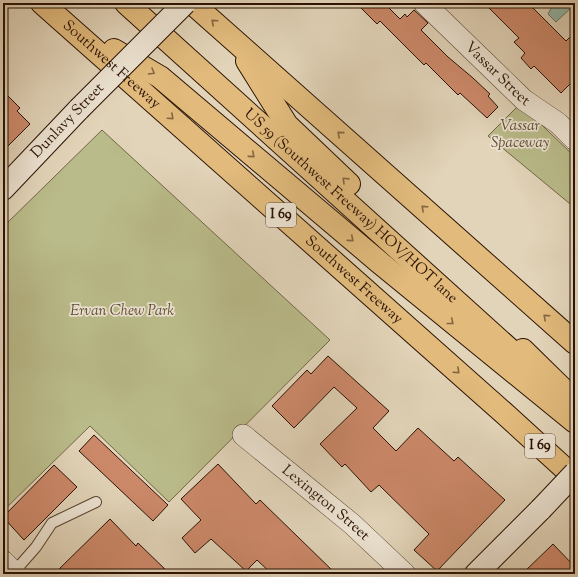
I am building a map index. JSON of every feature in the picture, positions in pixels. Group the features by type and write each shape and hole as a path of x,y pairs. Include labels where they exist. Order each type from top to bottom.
{"highway":[{"name":"Southwest Freeway","path":"42,3 499,408 575,478"},
{"name":"US 59 (Southwest Freeway) HOV/HOT lane","path":"126,3 575,409"},
{"path":"192,3 575,343"},
{"path":"58,17 160,78 379,262 575,422"},
{"path":"235,42 287,125 575,401"}],"street":[{"name":"Dunlavy Street","path":"3,189 79,109 185,3"},
{"name":"Vassar Street","path":"424,3 524,100 558,123 575,140"},
{"name":"Lexington Street","path":"243,435 352,524 405,574"},
{"path":"476,574 575,473"}],"lane":[{"path":"11,569 36,547 52,523 96,502"}],"green space":[{"name":"Vassar Spaceway","path":"520,104 575,157 575,208 488,136"},
{"name":"Ervan Chew Park","path":"102,130 330,340 169,502 90,426 3,511 3,227"}],"shaded area":[{"path":"554,3 572,4 572,7 556,22 548,14"}],"building":[{"path":"356,3 384,3 400,19 405,14 407,17 414,10 428,23 421,30 448,57 490,94 488,96 498,107 487,118 460,93 458,95 426,63 424,65 380,21 377,24"},
{"path":"484,3 528,3 566,41 575,32 575,79 561,93 534,66 531,69 521,58 525,53 514,42 519,38"},
{"path":"3,91 20,108 17,111 30,124 3,151"},
{"path":"328,356 389,411 373,428 396,451 418,428 454,461 458,457 505,500 437,571 414,550 429,534 379,485 371,492 345,464 342,467 320,444 357,408 334,387 294,428 272,406 307,370 311,374"},
{"path":"94,435 168,505 153,521 79,451"},
{"path":"218,464 256,504 260,500 336,574 272,574 257,560 246,571 211,539 195,553 182,538 201,520 181,499"},
{"path":"54,465 77,487 24,540 3,517"},
{"path":"110,519 136,546 138,543 170,574 54,574"},
{"path":"553,544 575,567 575,574 522,574"}]}
